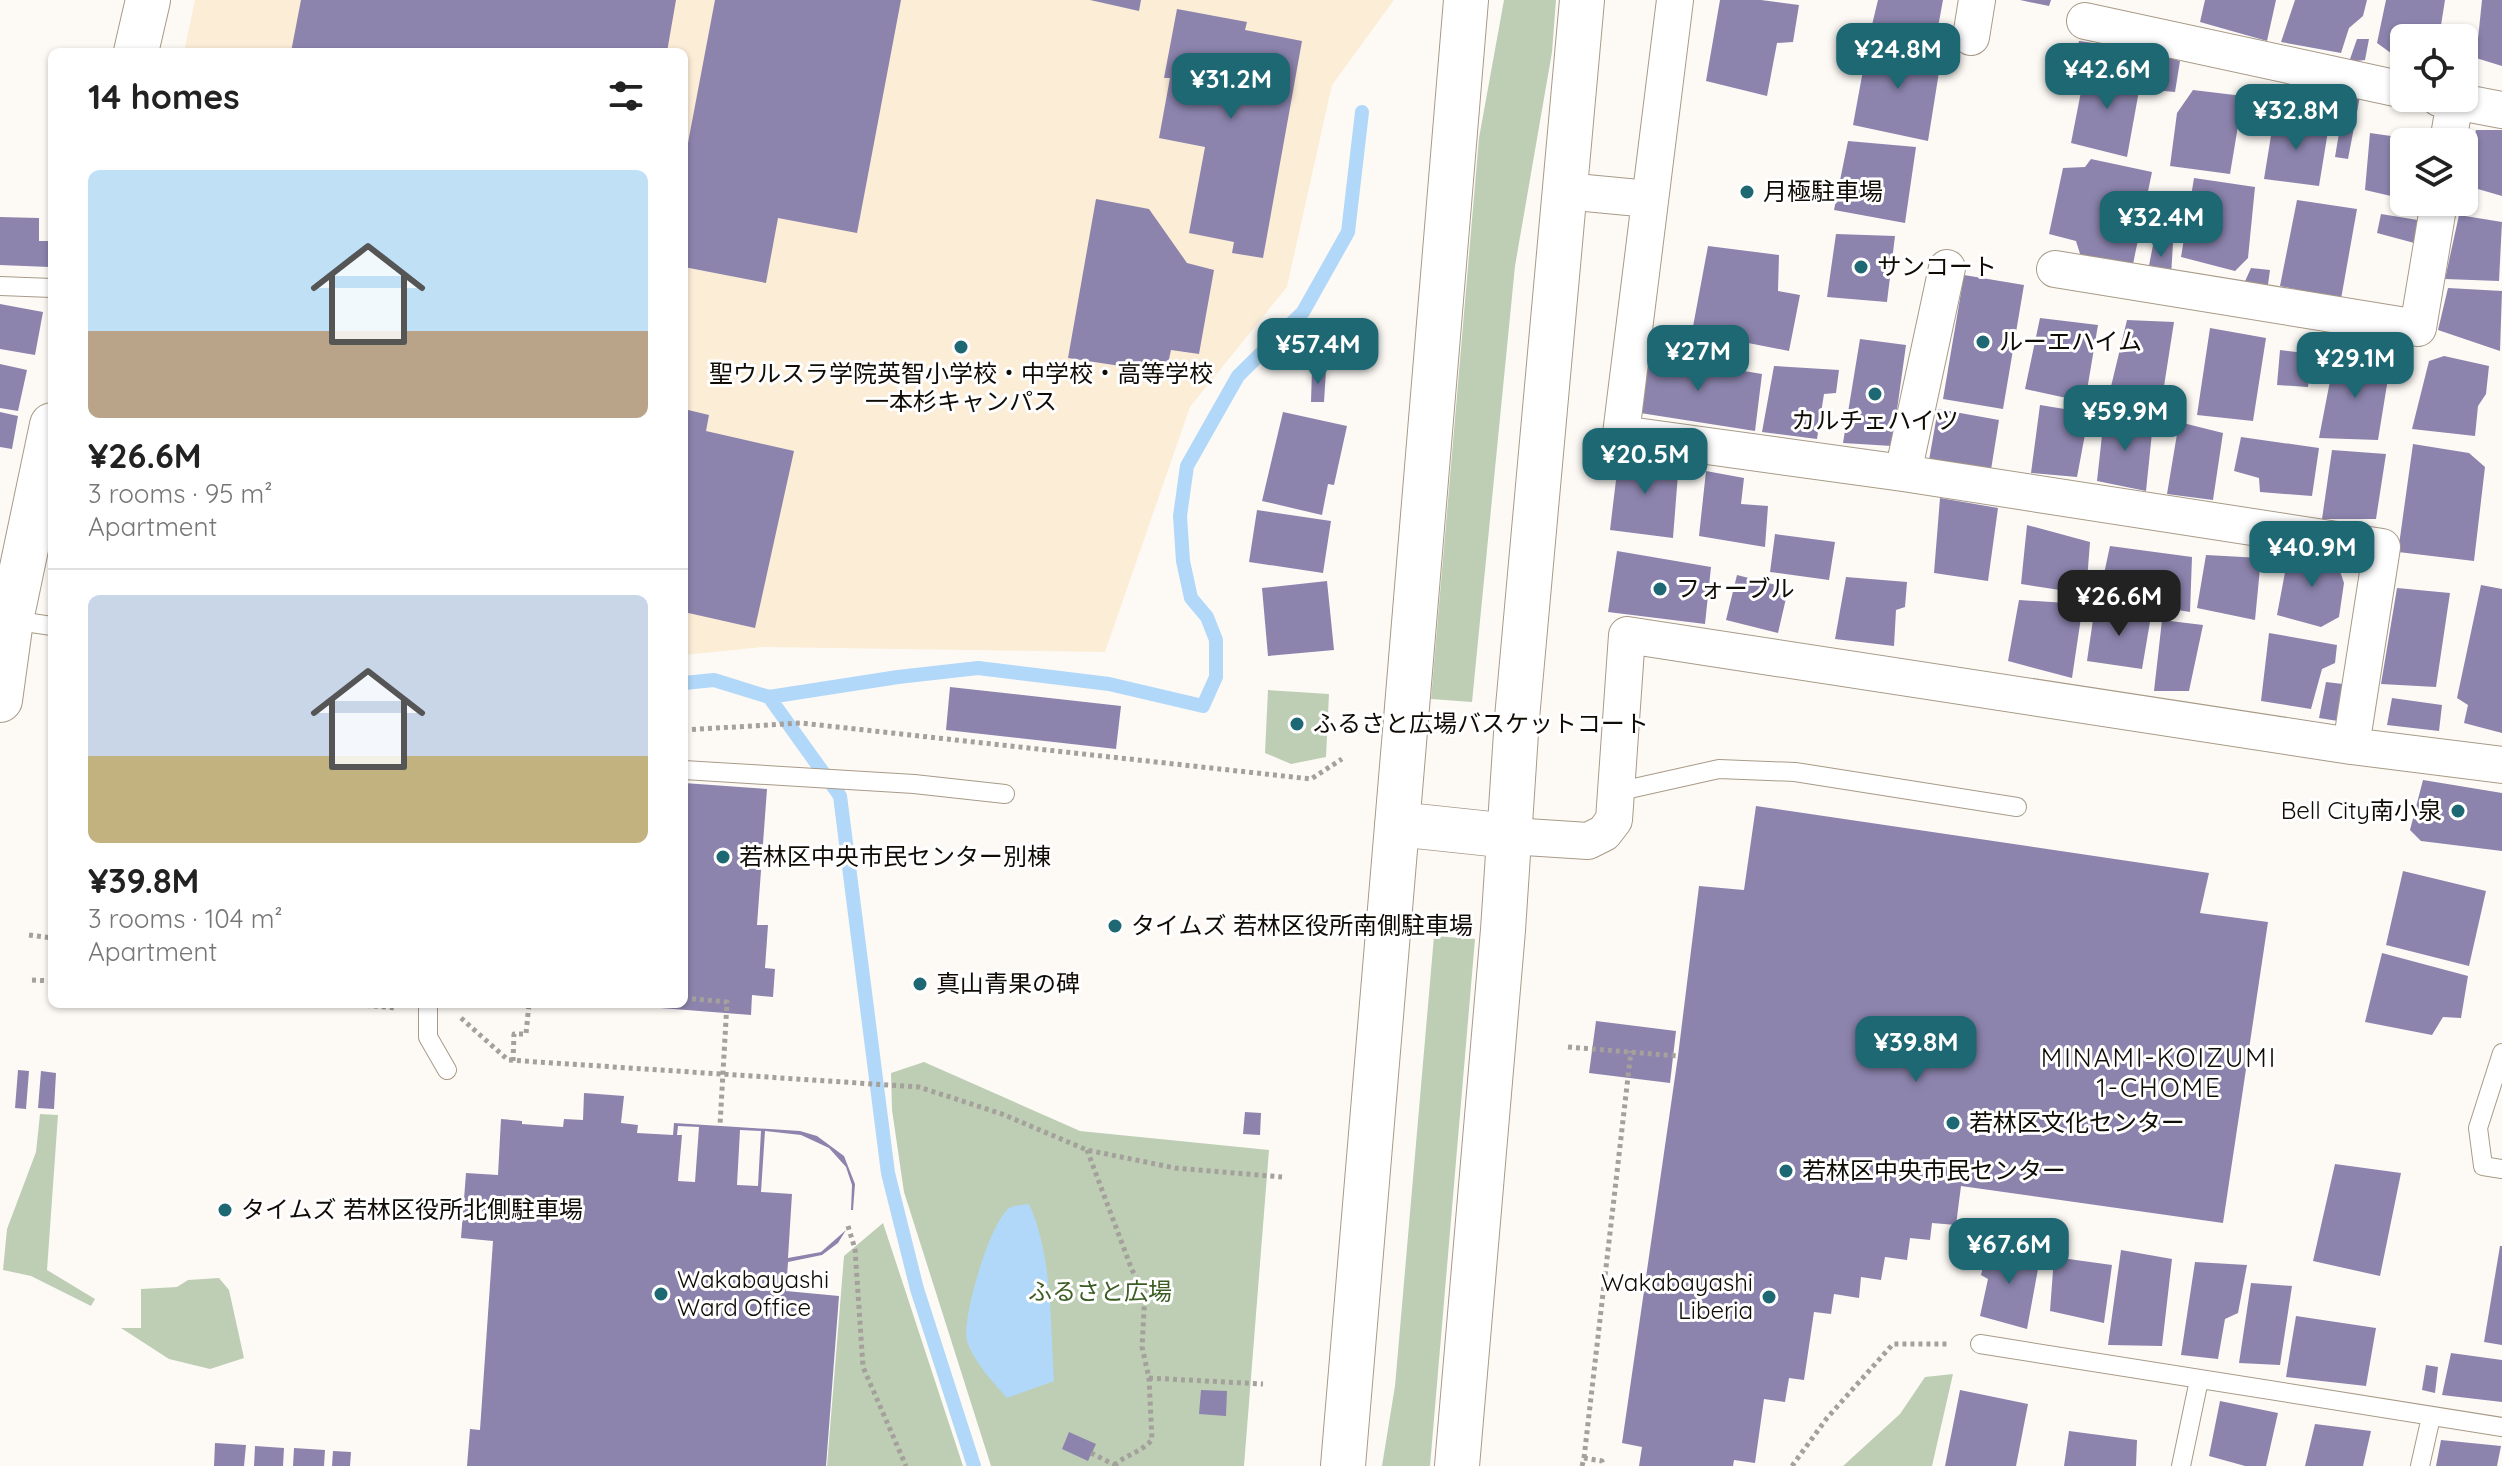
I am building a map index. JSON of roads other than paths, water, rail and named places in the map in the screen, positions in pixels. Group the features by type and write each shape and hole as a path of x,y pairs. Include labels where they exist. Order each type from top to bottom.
{"street":[{"path":"137,48 148,0"},
{"path":"1343,1466 1466,0"},
{"path":"1457,1466 1510,836 1517,718 1582,0"},
{"path":"1675,0 1621,434 1903,473 2382,547 2351,746"},
{"path":"1971,37 1977,0"},
{"path":"2085,21 2390,87"},
{"path":"2478,106 2502,110"},
{"path":"1565,191 1649,199"},
{"path":"2055,269 2418,328 2437,216"},
{"path":"1903,473 1947,268"},
{"path":"0,700 31,623 48,463"},
{"path":"1397,824 1588,841 1604,833 1614,820 1627,635 2351,746 2502,765"}],"lane":[{"path":"0,286 48,288"},
{"path":"1616,792 1719,769 1780,771 2017,807"},
{"path":"688,770 914,784 1005,794"},
{"path":"428,1008 428,1037 447,1070"},
{"path":"2502,1053 2478,1128 2483,1166 2502,1169"},
{"path":"1980,1344 2502,1427"},
{"path":"2181,1466 2199,1380"},
{"path":"2420,1466 2431,1417"}],"water":[{"path":"1029,1204 1037,1224 1046,1268 1054,1381 1007,1398 974,1357 966,1330 979,1270 995,1229 1011,1207"}],"waterway":[{"path":"688,683 714,680 769,697 978,668 1109,684 1203,706 1216,677 1216,640 1207,617 1191,598 1183,561 1180,516 1187,466 1238,376 1303,312 1348,232 1362,112"},
{"path":"769,697 840,796 888,1173 917,1289 974,1466"}],"place":[{"name":"月極駐車場","path":"1747,192"},
{"name":"サンコート","path":"1861,267"},
{"name":"ルーエハイム","path":"1983,342"},
{"name":"聖ウルスラ学院英智小学校・中学校・高等学校 一本杉キャンパス","path":"961,347"},
{"name":"カルチェハイツ","path":"1875,394"},
{"name":"フォーブル","path":"1660,589"},
{"name":"ふるさと広場バスケットコート","path":"1297,724"},
{"name":"Bell City南小泉","path":"2458,811"},
{"name":"若林区中央市民センター別棟","path":"723,857"},
{"name":"タイムズ 若林区役所南側駐車場","path":"1115,926"},
{"name":"真山青果の碑","path":"920,984"},
{"name":"若林区文化センター","path":"1953,1123"},
{"name":"若林区中央市民センター","path":"1786,1171"},
{"name":"タイムズ 若林区役所北側駐車場","path":"225,1210"},
{"name":"Wakabayashi Ward Office","path":"661,1294"},
{"name":"Wakabayashi Liberia","path":"1769,1297"}],"district":[{"name":"MINAMI-KOIZUMI 1-CHOME","path":"2159,1073"}],"park label":[{"name":"ふるさと広場","path":"1100,1292"}]}
